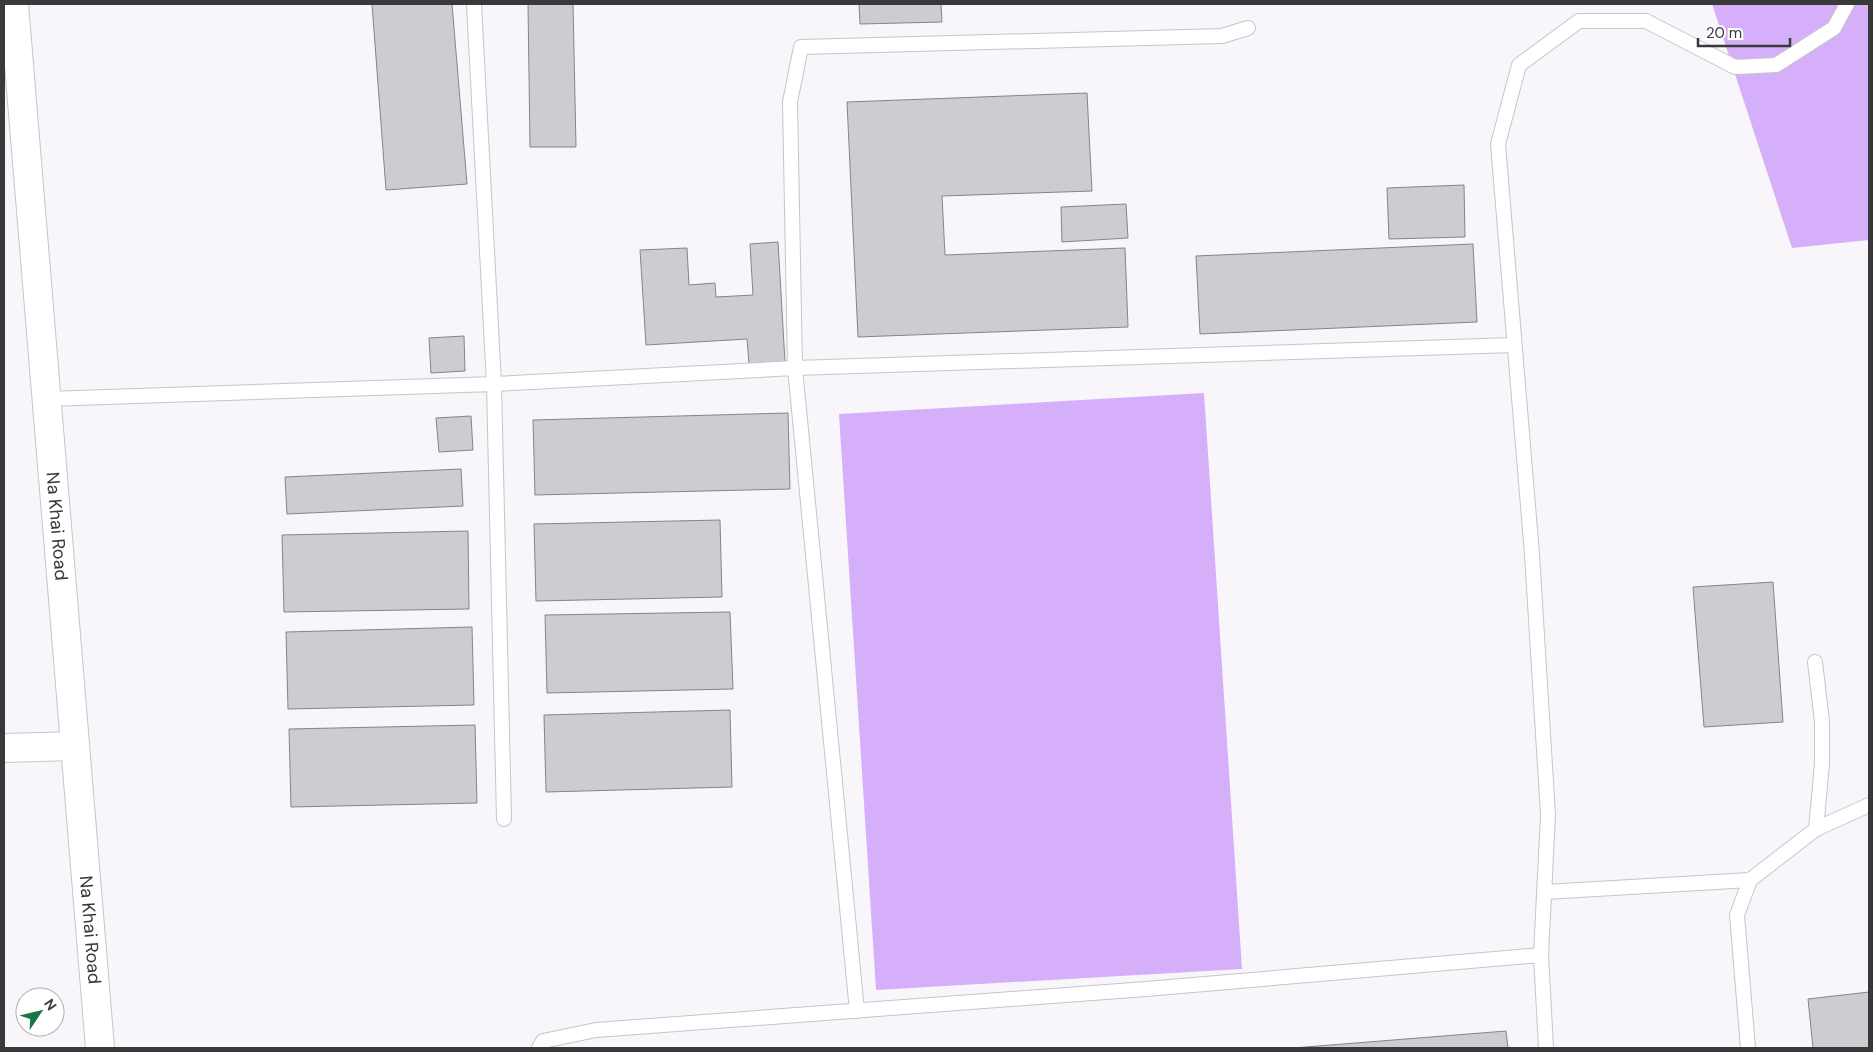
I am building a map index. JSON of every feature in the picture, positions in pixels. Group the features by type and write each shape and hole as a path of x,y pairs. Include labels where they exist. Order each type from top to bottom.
{"street":[{"name":"Na Khai Road","path":"14,4 100,1048"},
{"path":"4,748 75,746"}],"lane":[{"path":"474,4 494,384 504,819"},
{"path":"1546,1048 1541,955 1548,815 1532,554 1498,144 1520,65 1579,20 1646,21 1735,67 1776,65 1834,28 1847,4"},
{"path":"856,1011 794,368 790,102 801,47 1222,36 1248,28"},
{"path":"47,399 494,384 794,368 1514,345"},
{"path":"1815,662 1822,722 1822,764 1816,829"},
{"path":"1748,1048 1737,915 1750,880 1816,829 1869,805"},
{"path":"1545,892 1750,880"},
{"path":"539,1048 543,1041 596,1030 1146,989 1541,955"}],"shaded area":[{"path":"1712,4 1869,4 1869,240 1792,248"},
{"path":"1204,393 1242,969 876,990 839,414"}],"building":[{"path":"372,4 452,4 467,184 386,190"},
{"path":"528,4 573,4 576,147 530,147"},
{"path":"859,4 941,4 942,22 860,24"},
{"path":"1087,93 1092,191 942,196 945,255 1125,248 1128,327 858,337 847,102"},
{"path":"1464,185 1465,237 1389,239 1387,188"},
{"path":"1126,204 1128,238 1062,242 1061,207"},
{"path":"778,242 785,362 749,364 747,339 646,345 640,250 687,248 689,285 715,283 716,297 753,295 750,244"},
{"path":"1473,244 1477,322 1200,334 1196,256"},
{"path":"464,336 465,371 431,373 429,338"},
{"path":"788,413 790,489 535,495 533,420"},
{"path":"471,416 473,450 439,452 436,418"},
{"path":"461,469 463,506 287,514 285,477"},
{"path":"720,520 722,597 536,601 534,524"},
{"path":"468,531 469,609 284,612 282,535"},
{"path":"1773,582 1783,722 1704,727 1693,587"},
{"path":"730,612 733,689 547,693 545,615"},
{"path":"472,627 474,705 288,709 286,632"},
{"path":"730,710 732,787 546,792 544,715"},
{"path":"475,725 477,803 291,807 289,729"},
{"path":"1869,992 1869,1048 1813,1048 1808,999"},
{"path":"1506,1031 1508,1048 1293,1048"}]}
